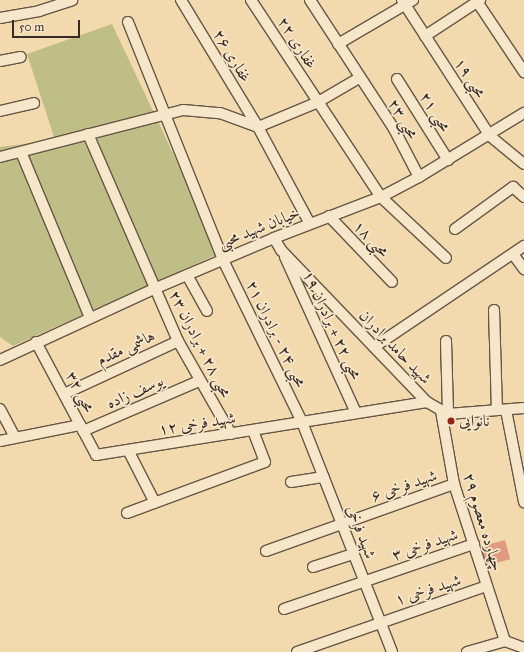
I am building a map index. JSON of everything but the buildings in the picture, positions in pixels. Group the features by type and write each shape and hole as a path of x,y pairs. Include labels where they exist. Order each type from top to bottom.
{"street":[{"path":"0,18 39,11 72,0"},
{"name":"غفاری ۲۶","path":"182,0 258,127 310,224"},
{"name":"غفاری ۲۲","path":"251,0 381,197 446,258"},
{"name":"محبی ۲۳","path":"310,0 359,78 394,129 419,177"},
{"path":"425,36 477,1 524,72"},
{"path":"338,44 407,2"},
{"name":"محبی ۱۹","path":"407,2 425,36 490,136 524,164"},
{"name":"محبی ۲۴ - برادران ۲۱","path":"128,22 223,260 302,422"},
{"path":"0,62 21,57"},
{"path":"0,157 183,110 199,110 220,113 258,127 318,102 359,78"},
{"name":"محبی ۲۱","path":"397,80 448,160"},
{"path":"0,110 34,103"},
{"name":"خیابان شهید محبی","path":"1,357 274,238 381,197 490,136 524,113"},
{"name":"محبی ۲۸ + برادران ۲۳","path":"88,134 154,289 178,340 199,381 231,434"},
{"path":"21,152 90,318"},
{"path":"455,229 513,188 524,197"},
{"name":"محبی ۱۸","path":"329,216 392,282"},
{"name":"شهید حامد برادران","path":"274,238 281,250 427,402 445,412"},
{"path":"374,347 524,246"},
{"name":"محبی ۲۲ + برادران ۱۹","path":"281,250 356,413"},
{"path":"513,254 524,269"},
{"path":"187,275 207,311"},
{"path":"494,310 502,410 524,502"},
{"name":"هاشمی مقدم","path":"64,394 178,340"},
{"name":"چهارده معصوم ۲۹","path":"446,341 445,412 454,484 505,641"},
{"name":"محبی ۳۲","path":"36,342 96,456"},
{"name":"یوسف زاده","path":"0,440 82,428 199,381"},
{"name":"شهید فرخی ۱۲","path":"96,456 427,402"},
{"path":"445,412 524,408"},
{"path":"0,409 15,438"},
{"name":"شهید فرخی","path":"302,422 378,622 392,652"},
{"path":"127,513 265,462 252,430"},
{"path":"128,450 155,503"},
{"path":"291,482 324,477"},
{"name":"شهید فرخی ۶","path":"266,551 454,484"},
{"name":"شهید فرخی ۳","path":"284,609 474,544"},
{"path":"314,567 352,554"},
{"name":"شهید فرخی ۱","path":"297,652 378,622 487,586"},
{"path":"467,652 505,641 524,648"}],"shaded area":[{"path":"112,24 220,253 13,346 0,337 0,147 55,140 27,54"}],"place":[{"name":"نانوایی","path":"451,421"}]}
